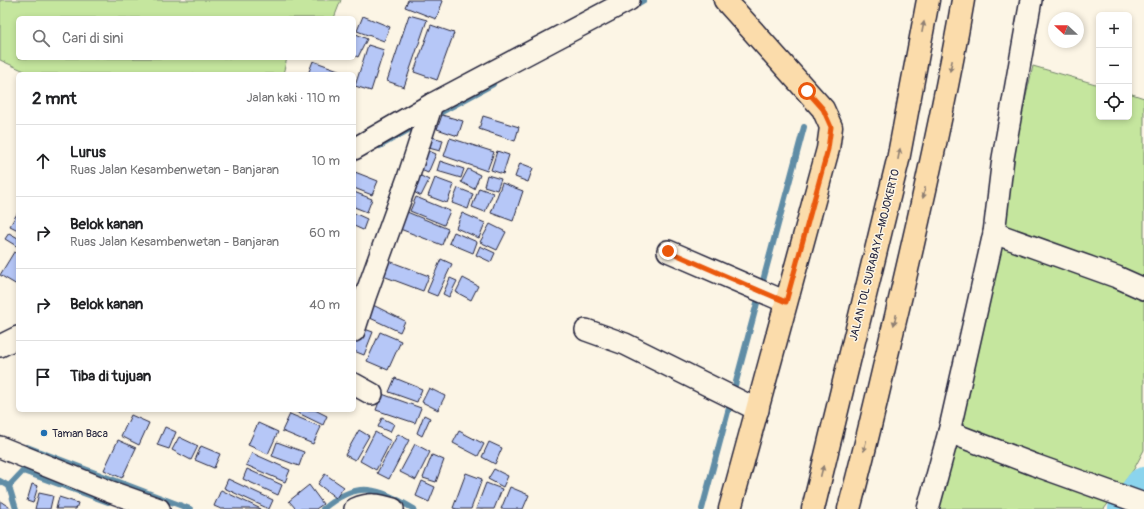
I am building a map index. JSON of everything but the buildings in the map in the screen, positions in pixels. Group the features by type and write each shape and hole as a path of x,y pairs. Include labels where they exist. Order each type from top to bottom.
{"main road":[{"path":"725,0 823,109 831,127 828,149 730,509"},
{"name":"JALAN TOL SURABAYA–MOJOKERTO","path":"813,509 898,160 928,0"},
{"path":"848,509 859,472 909,260 952,62 963,0"}],"street":[{"path":"356,148 432,104 629,0"},
{"path":"928,509 949,432 994,234 1003,158 1031,0"},
{"path":"356,325 408,178 432,104"},
{"path":"994,234 1117,277 1144,289"},
{"path":"668,251 786,302"},
{"path":"586,330 625,344 758,410"},
{"path":"0,346 16,338"},
{"path":"949,432 1035,465 1139,502"},
{"path":"0,446 111,492 159,509"},
{"path":"355,509 365,505 381,505 393,509"}],"green space":[{"path":"0,0 341,0 335,16 16,16 16,60 286,60 284,72 27,72 0,60"},
{"path":"1033,66 1096,84 1096,120 1132,120 1132,94 1144,98 1144,450 1134,469 1104,509 931,509"}],"waterway":[{"path":"632,7 644,0"},
{"path":"434,116 493,84"},
{"path":"380,146 419,124"},
{"path":"702,509 804,127"},
{"path":"27,447 190,509"},
{"path":"9,486 23,471 108,502"},
{"path":"0,481 9,486 16,509"},
{"path":"1127,509 1144,486"},
{"path":"323,509 347,493 358,490 379,492 390,496 414,509"}],"place":[{"name":"Taman Baca","path":"44,433"}],"route":[{"path":"668,251 786,302 828,149 831,127 823,109 807,91"}]}
